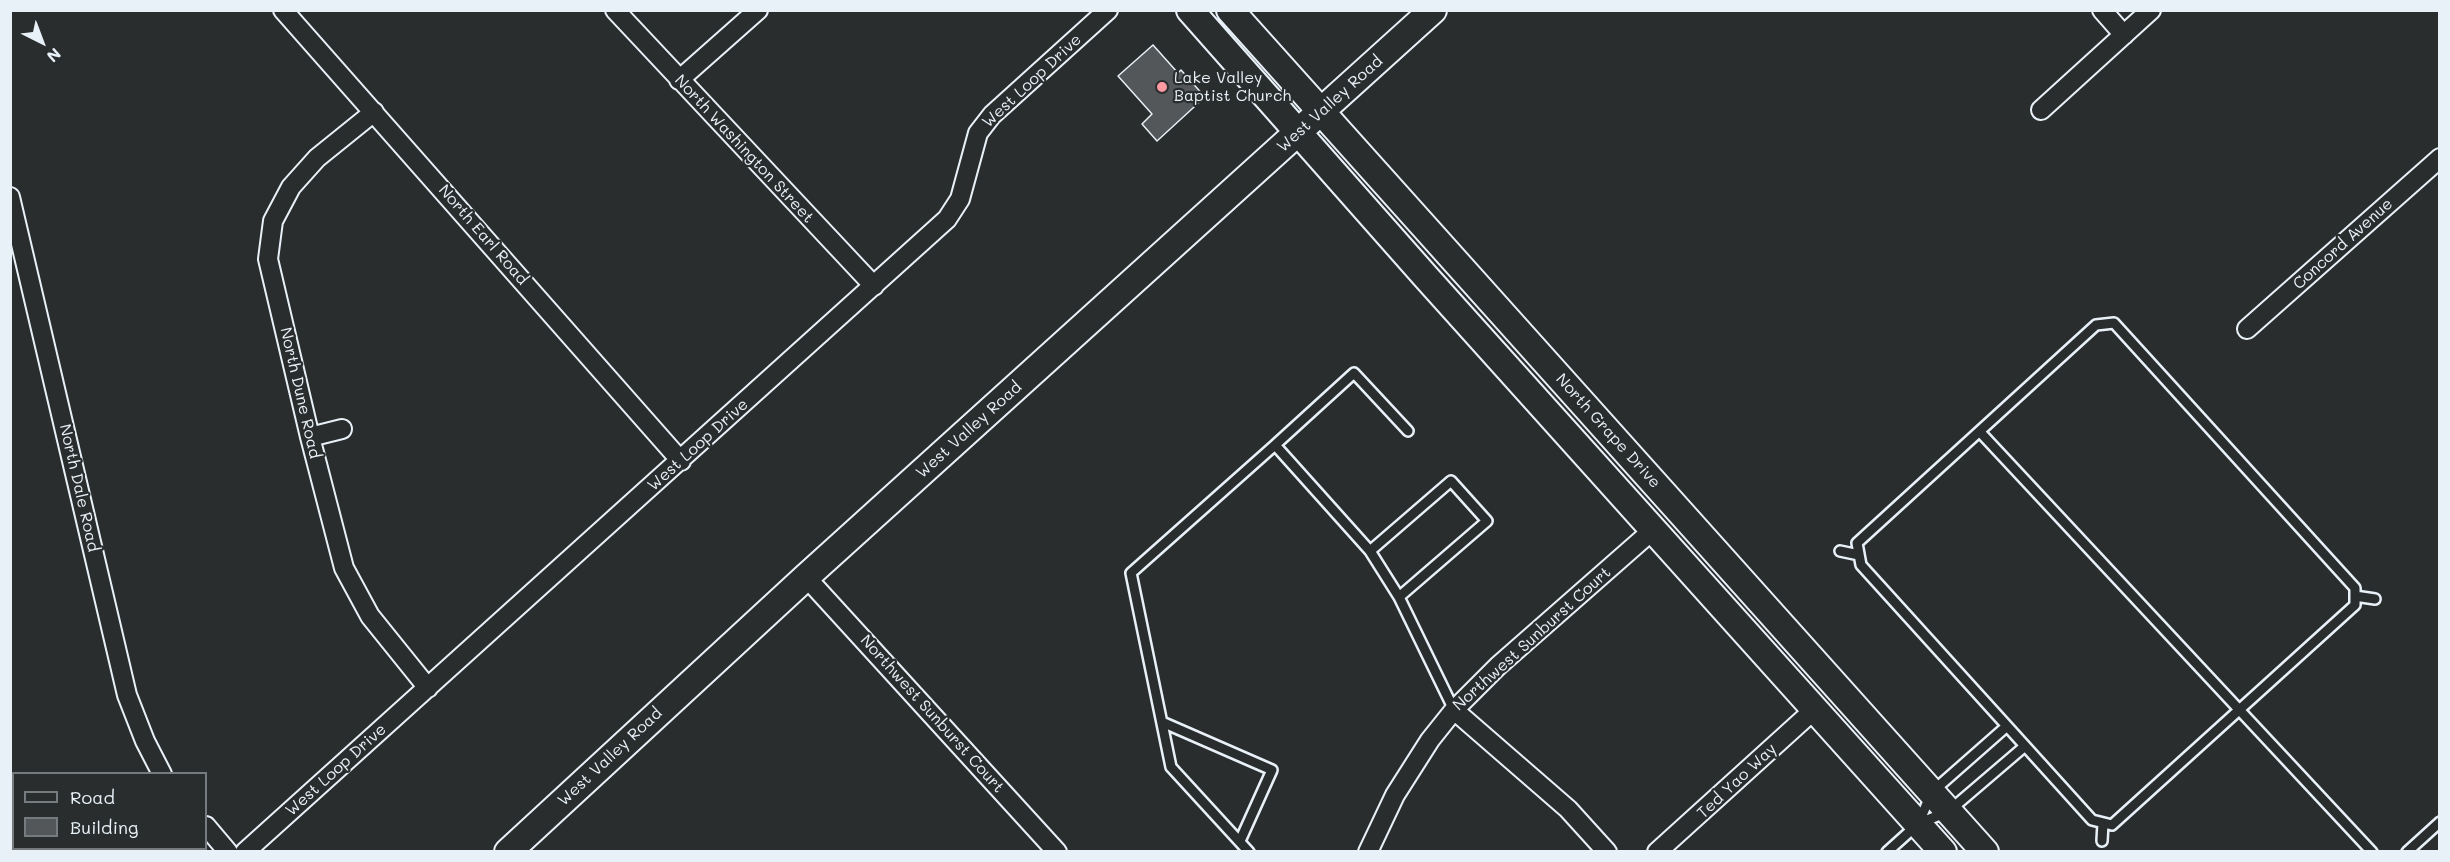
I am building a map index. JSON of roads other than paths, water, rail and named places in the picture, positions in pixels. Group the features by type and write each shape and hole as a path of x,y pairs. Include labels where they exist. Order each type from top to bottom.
{"main road":[{"name":"North Grape Drive","path":"1190,10 1943,852"},
{"name":"North Grape Drive","path":"1230,10 1985,852"},
{"name":"West Valley Road","path":"508,852 806,577 1433,10"}],"street":[{"name":"North Earl Road","path":"284,10 681,460"},
{"name":"North Washington Street","path":"615,10 874,286"},
{"path":"679,80 758,10"},
{"name":"West Loop Drive","path":"245,852 947,219 960,199 978,133 992,115 1108,10"},
{"path":"2102,10 2124,35"},
{"path":"2041,110 2151,10"},
{"name":"North Dune Road","path":"374,112 317,158 291,187 273,221 268,259 344,568 370,616 428,688"},
{"name":"Concord Avenue","path":"2247,329 2439,158"},
{"name":"North Dale Road","path":"10,197 127,695 145,741 161,772"},
{"path":"310,437 342,429"},
{"name":"Northwest Sunburst Court","path":"1368,852 1395,795 1430,740 1454,710 1498,666 1654,529"},
{"name":"Northwest Sunburst Court","path":"806,577 1057,852"},
{"name":"Ted Yao Way","path":"1657,852 1816,708"},
{"path":"1454,710 1568,809 1607,852"},
{"path":"207,827 228,852"}],"lane":[{"path":"2114,322 2355,588 2355,605 2112,825 2092,820 1861,565 1859,555 1857,543 2097,325 2114,322"},
{"path":"1249,852 1171,767 1131,573 1354,373 1408,431"},
{"path":"1980,432 2372,852"},
{"path":"1275,445 1370,551 1399,597 1454,710"},
{"path":"1370,551 1451,481 1487,521 1399,597"},
{"path":"1840,551 1859,555"},
{"path":"2355,596 2375,599"},
{"path":"1162,722 1272,770 1240,841"},
{"path":"1918,824 1932,792 2007,726"},
{"path":"1887,852 1918,824 1949,811 2025,746"},
{"path":"2407,852 2439,822"},
{"path":"2102,841 2103,823"}],"place":[{"name":"Lake Valley Baptist Church","path":"1162,87"}]}
